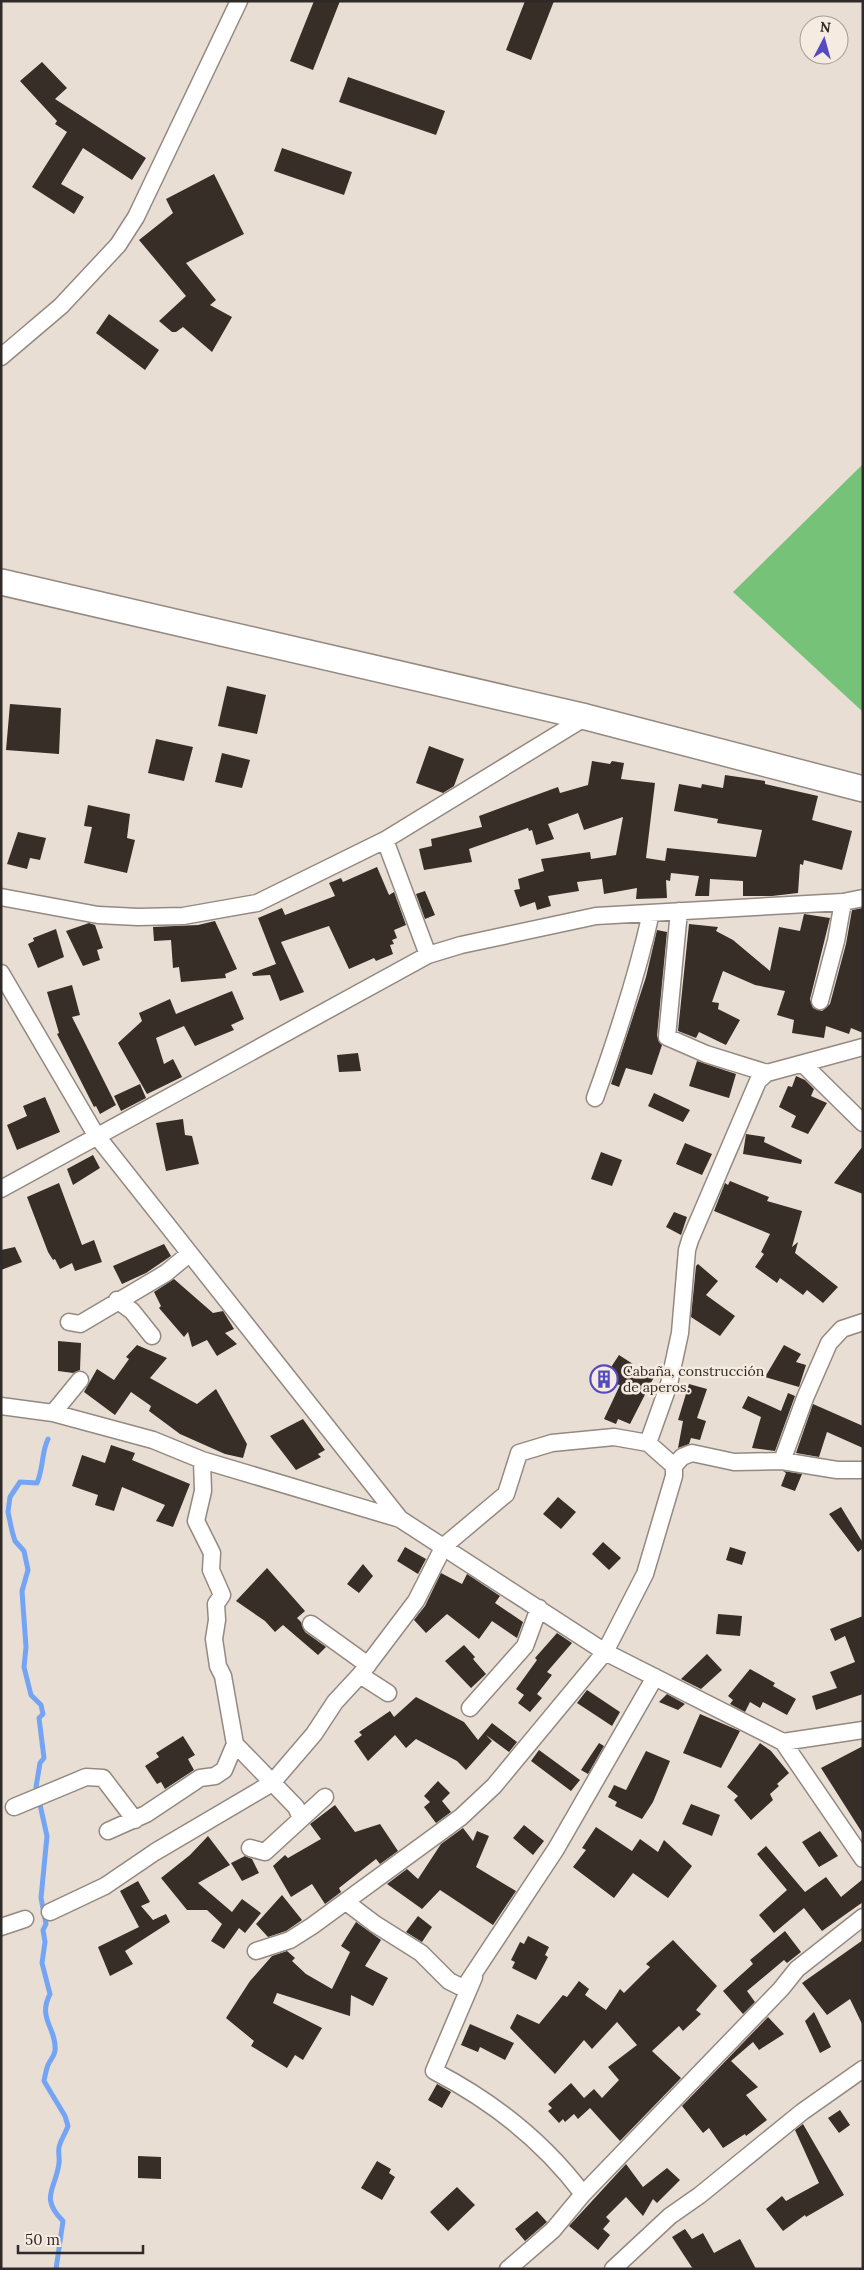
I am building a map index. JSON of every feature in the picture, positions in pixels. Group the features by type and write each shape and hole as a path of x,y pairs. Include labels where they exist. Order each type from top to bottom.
{"main road":[{"path":"1,582 586,717 863,789"}],"street":[{"path":"1,357 61,306 118,245 136,217 239,1"},
{"path":"1,897 98,915 165,916 223,910 257,903 385,840 586,717"},
{"path":"385,840 428,955"},
{"path":"1,1189 96,1135 428,955 461,945 596,916 843,902 863,898"},
{"path":"820,1001 836,941 843,902"},
{"path":"679,911 667,1037 706,1054 766,1074"},
{"path":"595,1098 623,1020 642,956 651,913"},
{"path":"1,973 96,1135 188,1254 400,1519"},
{"path":"648,1443 669,1384 680,1333 687,1250 752,1092 758,1081 766,1074 863,1048"},
{"path":"804,1065 863,1123"},
{"path":"68,1322 80,1324 117,1300 166,1273 188,1254"},
{"path":"117,1300 132,1311 152,1336"},
{"path":"782,1461 805,1398 829,1343 842,1330 863,1322"},
{"path":"53,1413 80,1380"},
{"path":"1,1406 53,1413 153,1440 202,1460 400,1519 606,1652 783,1742 855,1845 863,1860"},
{"path":"50,1912 105,1886 155,1852 272,1783 314,1734 335,1702 364,1670 416,1601 444,1546 506,1494 519,1453 552,1443 614,1437 648,1443 674,1466"},
{"path":"256,1951 290,1940 346,1902 460,1817 494,1786 606,1652 645,1574 674,1476 674,1466 682,1457 692,1453 734,1462 782,1461 837,1470 863,1470"},
{"path":"108,1832 135,1820 200,1778 215,1776 224,1770 235,1744 224,1676 218,1666 214,1639 217,1620 216,1604 222,1595 211,1570 212,1553 196,1522 203,1491 202,1460"},
{"path":"470,1708 525,1646 539,1608"},
{"path":"311,1624 388,1693"},
{"path":"346,1902 375,1924 421,1953 449,1981 459,1986 466,1985 476,1973 556,1849 655,1677"},
{"path":"783,1742 863,1730"},
{"path":"235,1744 296,1807 301,1818"},
{"path":"14,1807 86,1777 102,1778 135,1820"},
{"path":"250,1848 265,1852 325,1797"},
{"path":"508,2269 553,2230 583,2194 781,1988 797,1969 863,1917"},
{"path":"1,1927 25,1919"},
{"path":"476,1973 434,2071 472,2091 535,2140 570,2177 583,2194"},
{"path":"613,2269 670,2216 700,2195 802,2112 863,2069"}],"green space":[{"path":"863,464 863,712 733,592"}],"building":[{"path":"314,1 340,1 313,70 290,61"},
{"path":"525,1 554,1 531,60 506,50"},
{"path":"42,62 67,88 55,99 146,158 132,180 83,148 61,184 84,197 74,214 32,187 67,132 55,124 57,121 20,81"},
{"path":"348,77 445,111 436,135 339,102"},
{"path":"282,148 352,172 344,195 274,171"},
{"path":"214,174 244,234 186,263 216,300 210,305 232,317 212,352 183,327 176,332 172,332 159,321 186,296 139,240 173,213 166,199"},
{"path":"109,314 159,350 145,370 96,333"},
{"path":"227,686 266,695 257,734 218,726"},
{"path":"10,704 61,708 59,754 6,750"},
{"path":"156,739 193,747 184,781 148,773"},
{"path":"429,746 464,759 454,786 443,793 416,783"},
{"path":"222,753 250,760 242,788 215,782"},
{"path":"592,761 610,764 612,761 624,763 621,779 655,783 646,858 665,861 667,848 756,857 762,830 717,823 718,819 674,811 679,784 701,788 702,784 723,788 725,775 765,781 765,784 818,796 812,820 852,831 842,870 804,860 803,865 800,864 798,893 772,896 743,896 743,881 710,879 709,896 695,896 699,876 671,873 670,881 666,880 667,898 636,899 637,888 604,894 602,879 577,882 579,891 548,896 551,906 537,910 535,902 520,907 514,890 520,889 518,879 544,871 541,859 590,852 591,859 616,855 623,817 584,830 578,813 548,824 554,839 536,845 532,830 529,831 528,828 469,849 472,862 424,870 419,849 432,846 431,839 482,827 479,816 558,787 560,793 588,785"},
{"path":"88,805 130,814 127,838 135,840 127,873 84,863 92,827 84,826"},
{"path":"18,832 46,838 40,860 30,858 27,869 7,864"},
{"path":"377,867 389,895 394,892 406,925 394,930 397,938 392,940 394,944 390,945 393,954 376,961 374,958 349,969 329,926 281,942 304,992 280,1001 270,975 253,976 252,973 276,964 258,918 282,908 285,915 335,896 329,883 341,878 343,882"},
{"path":"425,891 435,915 425,919 416,894"},
{"path":"863,908 863,1033 851,1028 849,1034 826,1026 824,1038 792,1033 794,1020 777,1015 785,991 755,985 723,971 712,1002 719,1003 718,1009 740,1020 726,1045 699,1032 696,1038 678,1031 689,924 718,927 716,931 733,940 770,971 779,927 800,931 804,914 830,918 810,999 813,1008 822,1011 830,1004 846,944 852,910"},
{"path":"215,921 237,969 225,974 226,978 181,982 179,967 173,968 171,940 154,941 153,927 198,925"},
{"path":"89,923 95,925 103,948 97,950 100,960 83,966 66,931"},
{"path":"56,929 64,957 38,968 28,944 34,941 33,938"},
{"path":"657,930 667,932 657,1036 662,1045 652,1075 626,1068 619,1087 611,1084 646,977"},
{"path":"72,985 80,1015 72,1017 116,1105 100,1114 96,1106 94,1107 57,1034 59,1033 47,992"},
{"path":"232,991 244,1019 231,1025 234,1030 195,1046 184,1026 156,1038 164,1064 173,1059 182,1077 147,1094 118,1043 142,1021 139,1013 170,999 176,1014"},
{"path":"358,1053 361,1071 339,1072 337,1055"},
{"path":"697,1061 736,1074 729,1098 689,1086"},
{"path":"796,1076 805,1080 814,1089 811,1096 827,1103 808,1134 791,1127 796,1116 779,1107 788,1086 792,1087"},
{"path":"140,1084 146,1098 121,1111 114,1096"},
{"path":"654,1093 690,1110 683,1122 648,1106"},
{"path":"45,1097 60,1132 17,1150 7,1125 27,1116 23,1106"},
{"path":"183,1119 185,1135 192,1136 199,1164 166,1171 156,1123"},
{"path":"746,1134 765,1137 764,1142 802,1160 801,1164 743,1154"},
{"path":"685,1143 712,1154 702,1175 676,1164"},
{"path":"863,1146 863,1194 834,1183"},
{"path":"601,1152 622,1160 612,1186 591,1179"},
{"path":"93,1155 100,1168 73,1185 67,1169"},
{"path":"730,1181 769,1197 767,1201 802,1211 792,1247 798,1242 795,1253 838,1287 823,1303 807,1290 803,1295 780,1278 777,1283 755,1267 764,1254 761,1252 770,1234 714,1211 725,1183 728,1185"},
{"path":"59,1183 82,1245 94,1240 102,1262 75,1271 72,1263 60,1269 55,1259 53,1260 48,1252 27,1197"},
{"path":"674,1212 687,1217 681,1235 666,1227"},
{"path":"164,1244 171,1256 146,1273 122,1284 113,1266"},
{"path":"15,1247 22,1262 1,1270 1,1250"},
{"path":"698,1264 718,1281 706,1295 735,1316 720,1336 691,1317 696,1266"},
{"path":"174,1279 213,1313 223,1311 234,1329 225,1333 237,1344 217,1356 207,1340 192,1347 188,1332 184,1337 159,1308 161,1306 154,1292"},
{"path":"58,1341 81,1343 80,1370 73,1373 58,1371"},
{"path":"137,1345 167,1358 150,1378 197,1404 216,1389 247,1444 243,1458 225,1454 180,1434 149,1411 151,1406 131,1392 115,1415 84,1392 97,1369 114,1380 129,1359 126,1357"},
{"path":"784,1345 801,1354 796,1362 806,1365 799,1387 765,1377"},
{"path":"619,1355 633,1364 630,1369 655,1375 630,1424 618,1419 616,1424 604,1419 620,1385 602,1381"},
{"path":"689,1384 707,1389 697,1418 706,1421 700,1440 691,1438 689,1444 678,1448 683,1421 678,1420"},
{"path":"788,1393 795,1396 775,1451 752,1448 761,1417 742,1408 748,1396 781,1411"},
{"path":"813,1404 863,1426 863,1448 827,1432 819,1457 796,1453"},
{"path":"303,1419 325,1450 318,1454 321,1457 296,1470 270,1436"},
{"path":"111,1445 135,1453 132,1460 190,1484 173,1527 156,1521 165,1505 122,1487 114,1511 95,1505 98,1495 72,1486 82,1455 105,1463"},
{"path":"783,1471 802,1474 795,1491 781,1486 786,1473"},
{"path":"558,1497 576,1512 561,1529 543,1514"},
{"path":"841,1507 863,1543 863,1548 858,1552 829,1514"},
{"path":"603,1542 621,1558 609,1570 592,1554"},
{"path":"405,1547 426,1559 418,1574 397,1561"},
{"path":"730,1547 746,1552 742,1565 726,1560"},
{"path":"363,1564 373,1576 359,1593 347,1584"},
{"path":"267,1568 305,1611 297,1618 305,1632 326,1647 318,1655 283,1625 275,1632 265,1621 236,1601"},
{"path":"441,1573 462,1584 467,1574 500,1596 495,1603 523,1622 517,1638 492,1621 479,1639 447,1614 426,1633 414,1620 425,1606"},
{"path":"718,1614 742,1616 740,1636 716,1634"},
{"path":"863,1616 863,1694 816,1710 812,1696 837,1688 830,1672 855,1662 845,1636 835,1641 830,1629"},
{"path":"557,1633 572,1643 547,1672 552,1675 537,1694 542,1698 530,1712 518,1703 524,1695 516,1689 537,1660 535,1658"},
{"path":"464,1645 475,1657 473,1659 486,1674 471,1688 445,1661"},
{"path":"707,1654 722,1670 701,1689 681,1679"},
{"path":"750,1669 775,1683 773,1686 796,1699 787,1715 763,1702 760,1708 750,1702 745,1712 730,1704 733,1700 728,1696"},
{"path":"587,1690 620,1712 612,1726 577,1703"},
{"path":"667,1694 685,1704 678,1710 659,1702"},
{"path":"416,1697 464,1722 478,1740 492,1723 517,1742 509,1752 486,1735 492,1741 466,1770 457,1761 416,1739 406,1748 395,1735 368,1761 354,1741 362,1735 359,1732 390,1711 394,1717"},
{"path":"700,1714 740,1731 721,1768 683,1753"},
{"path":"183,1736 195,1755 188,1759 194,1770 165,1789 161,1782 157,1784 145,1766 159,1757 156,1753"},
{"path":"599,1743 604,1746 588,1774 581,1770"},
{"path":"760,1743 771,1751 789,1773 777,1784 779,1786 770,1794 773,1800 751,1820 734,1800 738,1796 727,1787"},
{"path":"863,1746 863,1834 821,1768"},
{"path":"539,1750 580,1780 571,1791 531,1761"},
{"path":"646,1751 670,1761 653,1802 642,1819 615,1806 617,1802 608,1797 614,1785 626,1790"},
{"path":"438,1781 450,1793 442,1801 451,1812 436,1823 424,1807 430,1802 424,1796"},
{"path":"691,1804 720,1815 712,1836 682,1824"},
{"path":"335,1805 355,1832 380,1824 398,1851 380,1864 376,1859 339,1888 341,1892 325,1904 312,1884 291,1897 273,1866 285,1855 288,1858 321,1839 310,1824"},
{"path":"524,1825 544,1841 533,1855 513,1838"},
{"path":"596,1827 632,1851 640,1839 658,1852 664,1840 692,1866 668,1898 633,1873 614,1898 573,1867 586,1850 582,1848"},
{"path":"463,1828 473,1841 477,1831 489,1836 476,1867 516,1891 493,1925 440,1890 422,1909 387,1884 407,1869 418,1879 441,1844"},
{"path":"820,1831 838,1856 819,1867 802,1842"},
{"path":"208,1836 230,1865 198,1883 232,1912 242,1899 261,1913 245,1933 239,1928 224,1949 211,1941 222,1924 207,1910 187,1910 161,1878 190,1855"},
{"path":"766,1846 805,1892 826,1877 841,1897 863,1879 863,1902 822,1931 804,1908 774,1933 759,1915 787,1890 757,1854"},
{"path":"245,1856 252,1859 259,1873 242,1881 231,1863"},
{"path":"138,1881 150,1902 141,1906 153,1920 166,1914 170,1922 125,1951 133,1964 110,1976 98,1947 139,1927 120,1891"},
{"path":"282,1895 302,1920 286,1931 268,1937 256,1924"},
{"path":"418,1916 432,1927 422,1942 406,1932"},
{"path":"356,1922 381,1940 365,1966 388,1978 373,2006 351,1995 350,2016 277,1993 273,2003 322,2028 303,2060 295,2055 287,2068 251,2046 254,2041 226,2018 250,1981 272,1956 287,1951 295,1958 292,1961 306,1974 332,1989 350,1952 341,1946"},
{"path":"785,1931 801,1952 787,1963 784,1960 747,1991 755,2002 743,2014 723,1991 753,1964 750,1960"},
{"path":"528,1936 549,1947 545,1955 548,1957 536,1980 512,1968 515,1962 511,1960 520,1942 524,1944"},
{"path":"673,1940 717,1986 696,2010 701,2014 683,2031 679,2026 652,2051 681,2078 620,2141 590,2108 578,2119 574,2114 565,2122 563,2119 559,2123 548,2111 552,2108 548,2104 571,2083 584,2098 594,2089 602,2098 619,2080 608,2067 637,2045 617,2022 592,2049 584,2040 555,2074 510,2028 517,2014 539,2024 563,1995 567,1997 579,1981 589,1989 585,1995 606,2010 620,1989 624,1993 650,1967 646,1964"},
{"path":"863,1940 863,2026 850,1999 827,2015 802,1983"},
{"path":"814,2012 831,2047 820,2053 805,2021"},
{"path":"768,2017 784,2034 759,2050 753,2042 731,2061 758,2087 746,2095 767,2120 746,2136 745,2134 723,2148 709,2128 703,2133 682,2106"},
{"path":"470,2024 514,2043 505,2060 480,2047 478,2052 461,2045"},
{"path":"437,2084 451,2092 442,2108 428,2100"},
{"path":"840,2110 850,2125 839,2133 828,2118"},
{"path":"803,2124 844,2195 806,2217 805,2215 783,2231 766,2209 782,2196 786,2201 819,2183 795,2130"},
{"path":"138,2156 161,2157 161,2179 138,2178"},
{"path":"377,2161 391,2169 389,2173 395,2177 382,2200 361,2188"},
{"path":"626,2164 643,2187 667,2168 680,2180 657,2203 653,2199 643,2216 626,2197 606,2217 610,2221 603,2229 610,2235 598,2250 569,2226"},
{"path":"457,2187 475,2205 448,2231 430,2212"},
{"path":"537,2211 547,2222 525,2241 515,2229"},
{"path":"685,2229 692,2239 703,2233 714,2253 740,2239 756,2269 693,2269 672,2237"}],"waterway":[{"path":"48,1439 37,1483 20,1482 10,1497 8,1512 15,1541 24,1551 28,1570 22,1591 26,1647 24,1667 31,1695 41,1705 43,1714 39,1718 44,1758 40,1763 36,1787 47,1836 41,1898 46,1924 43,1930 45,1942 42,1963 50,1994 46,2017 55,2043 54,2055 47,2067 44,2081 65,2116 68,2126 59,2146 59,2163 50,2199 56,2213 63,2221 56,2269"}],"place":[{"name":"Cabaña, construcción de aperos.","path":"604,1379"}]}
